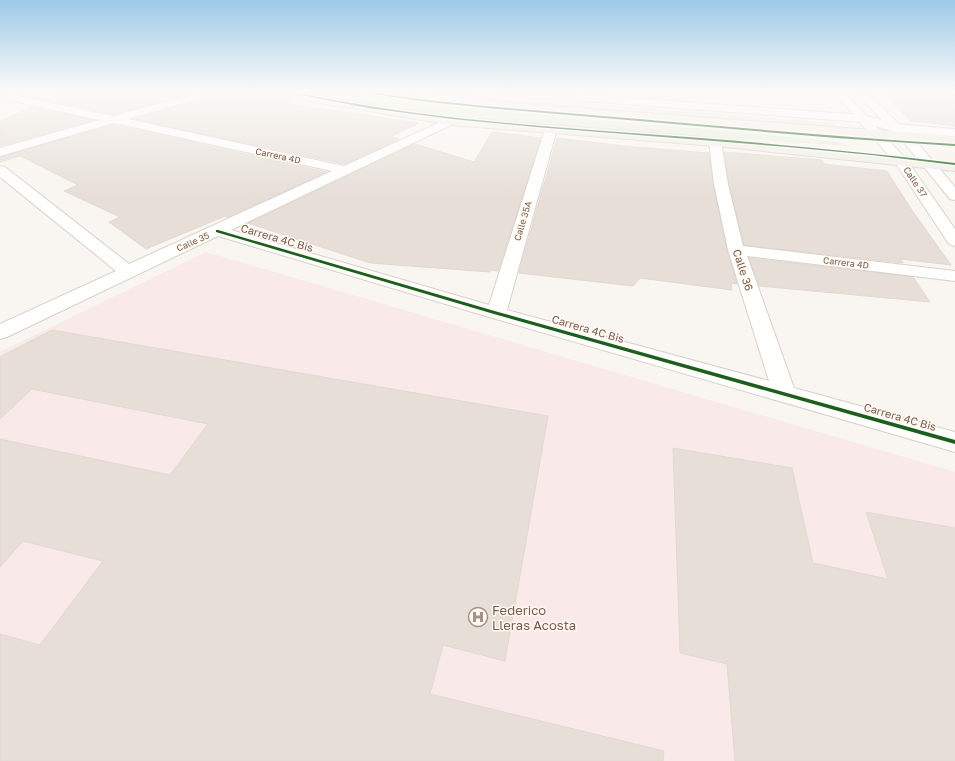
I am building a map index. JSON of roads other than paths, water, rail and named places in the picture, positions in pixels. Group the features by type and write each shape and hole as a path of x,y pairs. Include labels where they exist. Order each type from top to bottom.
{"main road":[{"path":"520,127 715,142 955,167"},
{"path":"778,127 876,134 900,132 955,140"}],"street":[{"path":"0,152 87,127"},
{"name":"Carrera 4D","path":"146,127 345,170"},
{"name":"Calle 35","path":"0,332 439,127"},
{"name":"Calle 37","path":"870,127 901,162 955,241"},
{"path":"884,127 900,132 955,133"},
{"name":"Calle 37","path":"895,127 930,165 955,196"},
{"name":"Calle 35A","path":"496,313 551,129"},
{"name":"Calle 36","path":"715,142 721,184 736,250 785,395"},
{"path":"0,170 128,272"},
{"name":"Carrera 4C Bis","path":"217,231 496,313 955,442"},
{"name":"Carrera 4D","path":"736,250 955,276"}],"place":[{"name":"Federico Lleras Acosta","path":"478,617"}]}
